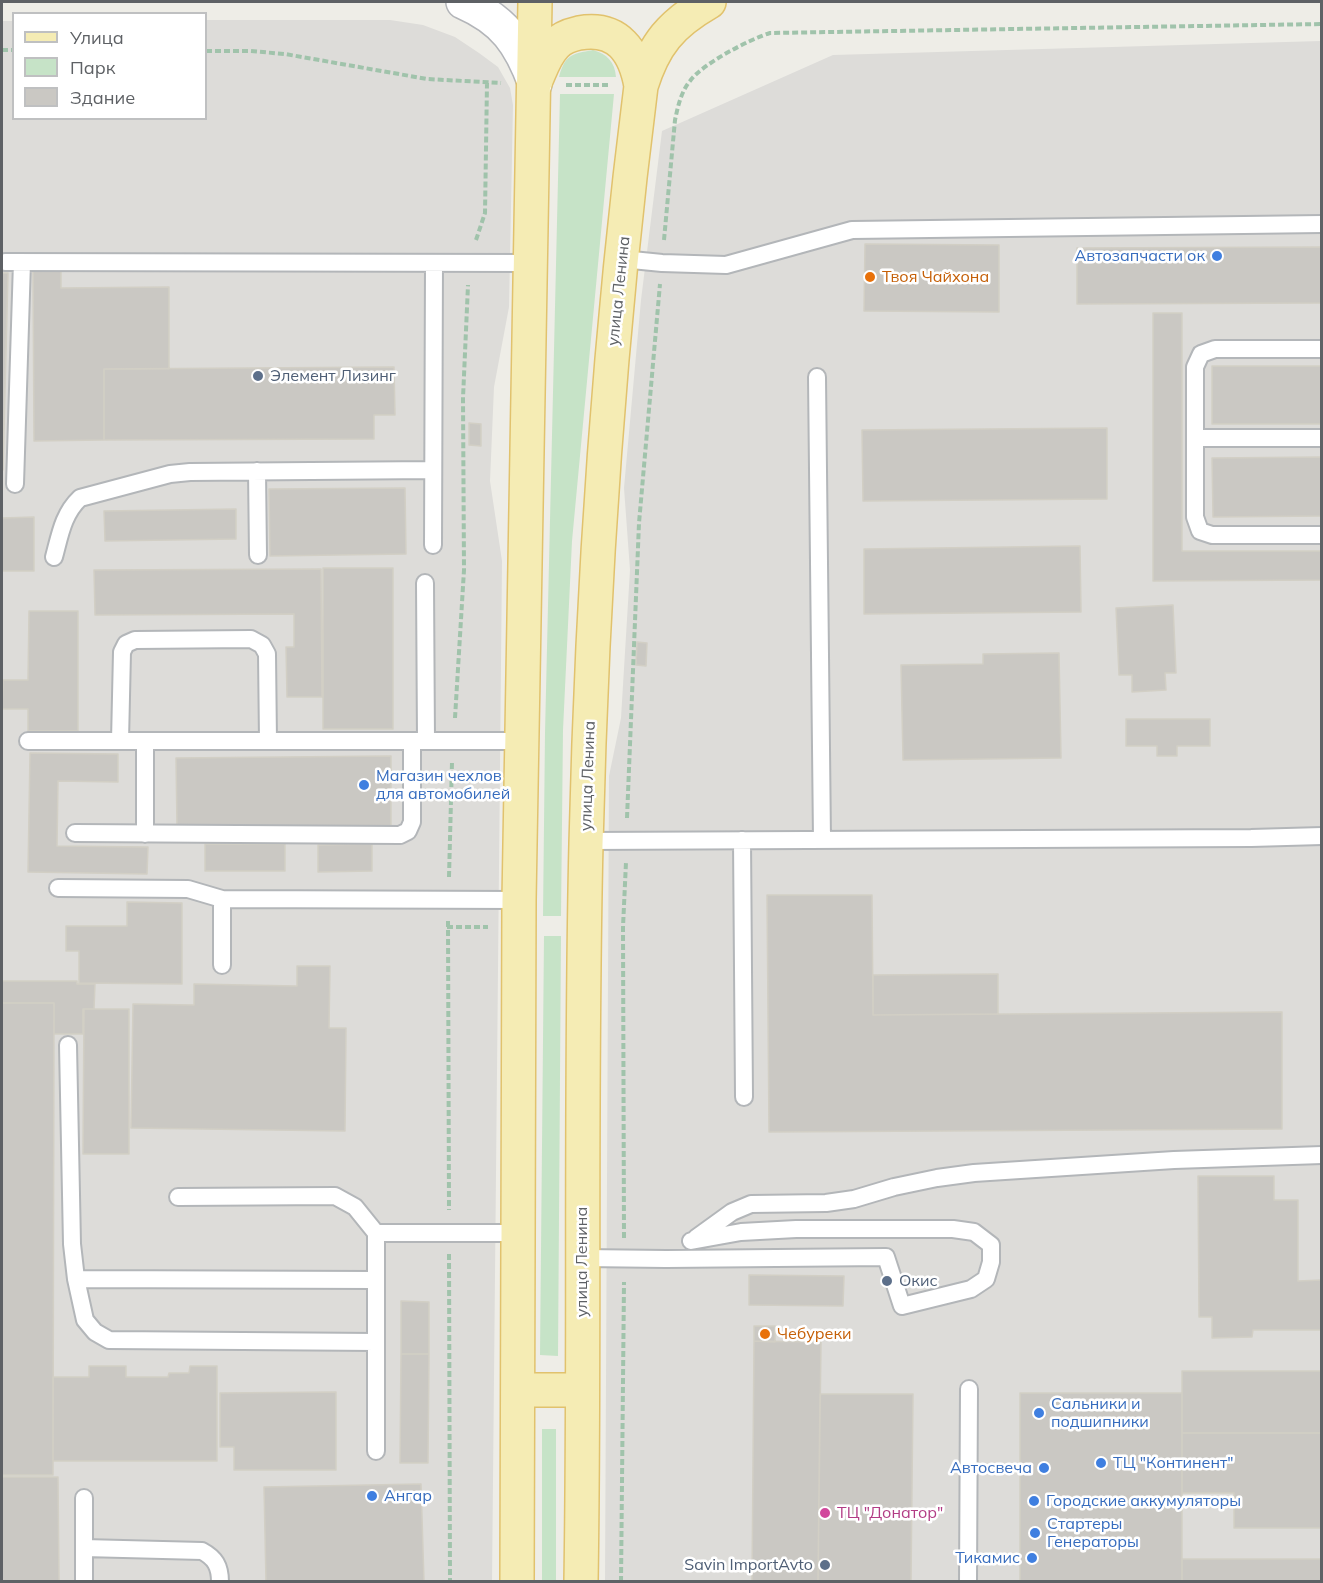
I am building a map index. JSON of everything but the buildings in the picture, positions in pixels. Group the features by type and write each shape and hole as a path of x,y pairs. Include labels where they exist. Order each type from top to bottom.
{"main road":[{"path":"463,2 489,15 503,27 522,51 535,84"},
{"path":"517,1581 519,900 535,2"},
{"name":"улица Ленина","path":"581,1581 586,841 593,641 604,453 641,86 660,42 684,18 710,2"},
{"path":"535,84 546,58 556,44 568,35 586,32 604,33 618,40 638,67 641,86"},
{"path":"518,1390 582,1390"}],"lane":[{"path":"622,259 726,265 852,230 1322,224"},
{"path":"15,484 14,262 531,263"},
{"path":"433,545 434,263"},
{"path":"1322,349 1215,349 1201,354 1195,368 1195,517 1200,531 1212,535 1322,535"},
{"path":"817,376 822,840"},
{"path":"1195,438 1322,438"},
{"path":"54,556 65,518 70,507 80,498 170,474 433,470"},
{"path":"257,471 258,555"},
{"path":"75,833 400,835 408,831 412,822 419,741 425,583"},
{"path":"120,741 122,652 126,645 135,640 250,639 262,645 267,654 268,741"},
{"path":"28,741 522,741"},
{"path":"145,741 145,834"},
{"path":"586,841 1322,836"},
{"path":"742,840 744,1097"},
{"path":"58,888 188,889 222,899 519,900"},
{"path":"222,899 222,965"},
{"path":"68,1045 72,1244 76,1279 85,1320 94,1332 109,1340 376,1342"},
{"path":"666,1259 732,1212 751,1204 825,1203 854,1199 894,1187 974,1173 1174,1160 1322,1155"},
{"path":"178,1197 335,1196 355,1207 376,1233 376,1451"},
{"path":"583,1258 886,1257 902,1306 971,1289 986,1279 991,1262 990,1245 974,1232 953,1229 741,1232 691,1241"},
{"path":"376,1233 518,1233"},
{"path":"76,1279 376,1280"},
{"path":"968,1581 969,1389"},
{"path":"84,1498 84,1581"},
{"path":"84,1548 202,1551 213,1557 220,1570 220,1581"}],"path":[{"path":"621,1581 624,1258 623,927 639,523 675,120 685,88 691,78 742,43 770,33 1322,24"},
{"path":"207,51 285,54 427,78 487,83 685,88"},
{"path":"450,1581 448,901 464,570 464,398 469,263 485,213 487,83"}],"shaded area":[{"path":"207,20 390,20 423,25 455,37 479,53 498,67 510,88 513,105 509,307 494,387 490,481 502,561 492,1581 2,1581 2,21 12,21 12,120 207,120"},
{"path":"1321,41 1321,1581 605,1582 609,776 621,718 630,570 624,488 641,300 662,131 833,55"}],"green space":[{"path":"593,50 609,59 616,77 559,77 564,64 570,57"},
{"path":"560,94 614,94 572,541 563,730 561,916 543,916 545,733"},
{"path":"544,936 561,936 558,1356 540,1355"},
{"path":"542,1429 556,1429 556,1581 542,1581"}],"place":[{"name":"Автозапчасти ок","path":"1217,256"},
{"name":"Твоя Чайхона","path":"870,277"},
{"name":"Элемент Лизинг","path":"258,376"},
{"name":"Магазин чехлов для автомобилей","path":"364,785"},
{"name":"Окис","path":"887,1281"},
{"name":"Чебуреки","path":"765,1334"},
{"name":"Сальники и подшипники","path":"1039,1413"},
{"name":"ТЦ \"Континент\"","path":"1101,1463"},
{"name":"Автосвеча","path":"1044,1468"},
{"name":"Ангар","path":"372,1496"},
{"name":"Городские аккумуляторы","path":"1034,1501"},
{"name":"ТЦ \"Донатор\"","path":"825,1513"},
{"name":"Стартеры Генераторы","path":"1035,1533"},
{"name":"Тикамис","path":"1032,1558"},
{"name":"Savin ImportAvto","path":"825,1565"}]}
